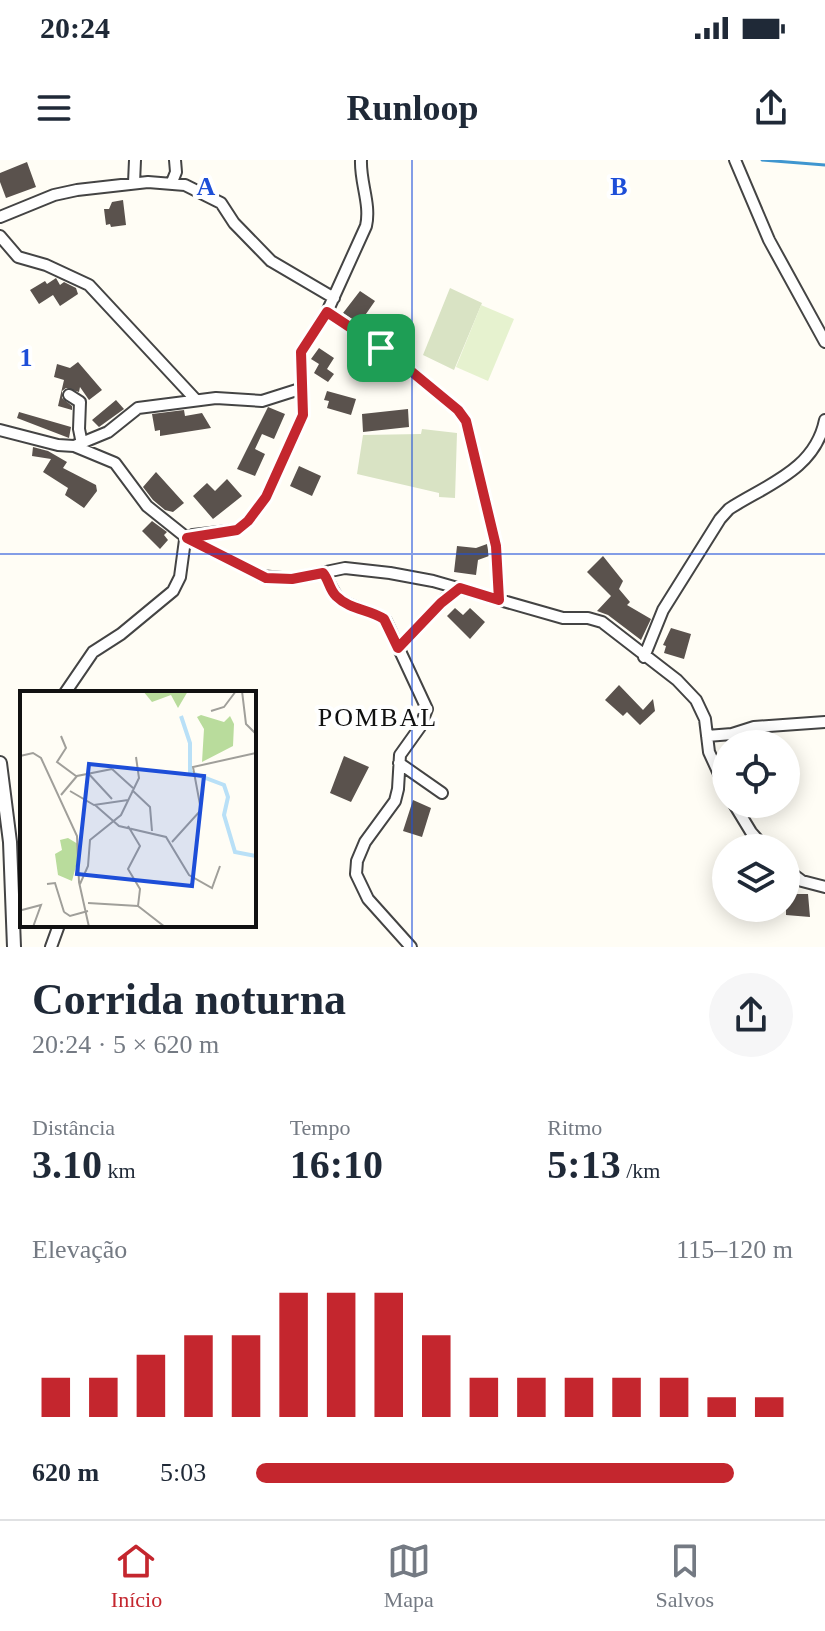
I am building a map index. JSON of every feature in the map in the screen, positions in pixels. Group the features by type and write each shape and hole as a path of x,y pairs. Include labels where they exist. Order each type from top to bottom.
{"street":[{"path":"134,183 135,160"},
{"path":"172,182 176,172 175,160"},
{"path":"187,538 237,530 260,506 303,415 301,352 334,298 367,220 361,160"},
{"path":"735,162 769,240 825,342"},
{"path":"0,217 60,193 134,183 172,182 191,187 221,203 234,223 267,258 334,298"},
{"path":"0,236 18,257 46,265 89,285 196,400"},
{"path":"327,312 389,353 458,410 466,421 496,546 499,600"},
{"path":"0,430 58,445 78,445 108,432 135,409 221,398 262,401 303,388"},
{"path":"69,395 80,402 78,445"},
{"path":"644,657 663,610 720,519 729,509 798,467 816,443 825,420"},
{"path":"78,445 115,463 147,506 187,538 266,578 292,579 345,568 371,570 416,577 563,618 595,619 677,680 696,700 705,719 712,759"},
{"path":"66,691 93,652 121,634 173,591 180,577 183,545 187,538"},
{"path":"323,573 342,601 384,619 427,709 420,727 401,752 397,795 365,842 357,861 356,874 368,899 411,947"},
{"path":"398,648 441,603 460,588"},
{"path":"707,736 732,734 754,727 825,722"},
{"path":"0,763 10,842 14,947"},
{"path":"399,763 442,793"},
{"path":"800,880 825,887"},
{"path":"51,947 58,927"}],"green space":[{"path":"450,288 482,303 454,370 423,355"},
{"path":"481,305 514,319 488,381 456,367"},
{"path":"422,429 457,433 455,498 439,497 439,493 357,474 363,435 421,434"}],"building":[{"path":"27,162 36,187 6,198 0,173"},
{"path":"123,200 126,225 106,225 104,209 109,209 112,202"},
{"path":"56,278 60,285 64,282 76,288 78,294 60,306 53,295 39,304 30,290"},
{"path":"360,291 375,301 359,324 343,313"},
{"path":"319,348 334,358 327,369 334,374 328,382 314,373 319,364 311,359"},
{"path":"78,362 102,390 89,400 80,387 79,392 66,388 62,391 62,398 72,406 72,410 58,406 64,380 54,377 57,364 70,368"},
{"path":"327,391 356,399 351,415 327,408 329,401 324,400"},
{"path":"116,400 124,409 99,427 92,420"},
{"path":"268,407 285,414 274,439 262,434 255,449 265,454 255,476 237,469"},
{"path":"408,409 409,427 363,432 362,414"},
{"path":"184,410 185,416 202,413 211,428 160,436 160,430 155,431 152,414"},
{"path":"19,412 71,427 69,438 17,418"},
{"path":"33,447 67,462 63,468 96,485 97,491 84,508 65,495 68,488 43,472 51,459 32,456"},
{"path":"299,466 321,476 312,496 290,486"},
{"path":"156,472 184,503 173,512 165,510 153,500 143,487"},
{"path":"227,479 242,496 213,519 193,496 207,483 215,491"},
{"path":"152,521 167,532 164,535 168,540 160,549 142,531"},
{"path":"487,544 489,556 478,560 476,575 454,572 457,546 476,548"},
{"path":"603,556 623,581 619,589 630,602 627,605 651,619 641,640 608,615 597,611 611,596 587,572"},
{"path":"455,608 463,615 470,608 485,622 470,639 447,616"},
{"path":"671,628 691,634 684,659 664,653 666,646 663,645"},
{"path":"619,685 643,710 653,699 655,711 640,725 627,712 623,716 605,700"},
{"path":"344,756 369,767 351,802 330,793"},
{"path":"413,800 431,808 422,837 403,831"},
{"path":"800,894 808,894 810,917 800,916"}],"waterway":[{"path":"762,160 825,165"}],"district":[{"name":"POMBAL","path":"378,717"}],"route":[{"path":"327,312 381,348 458,410 466,421 496,546 498,568 499,600 460,588 441,603 398,648 384,619 342,601 323,573 292,579 266,578 187,538 237,530 244,526 266,497 305,410 301,352 327,312"}]}
